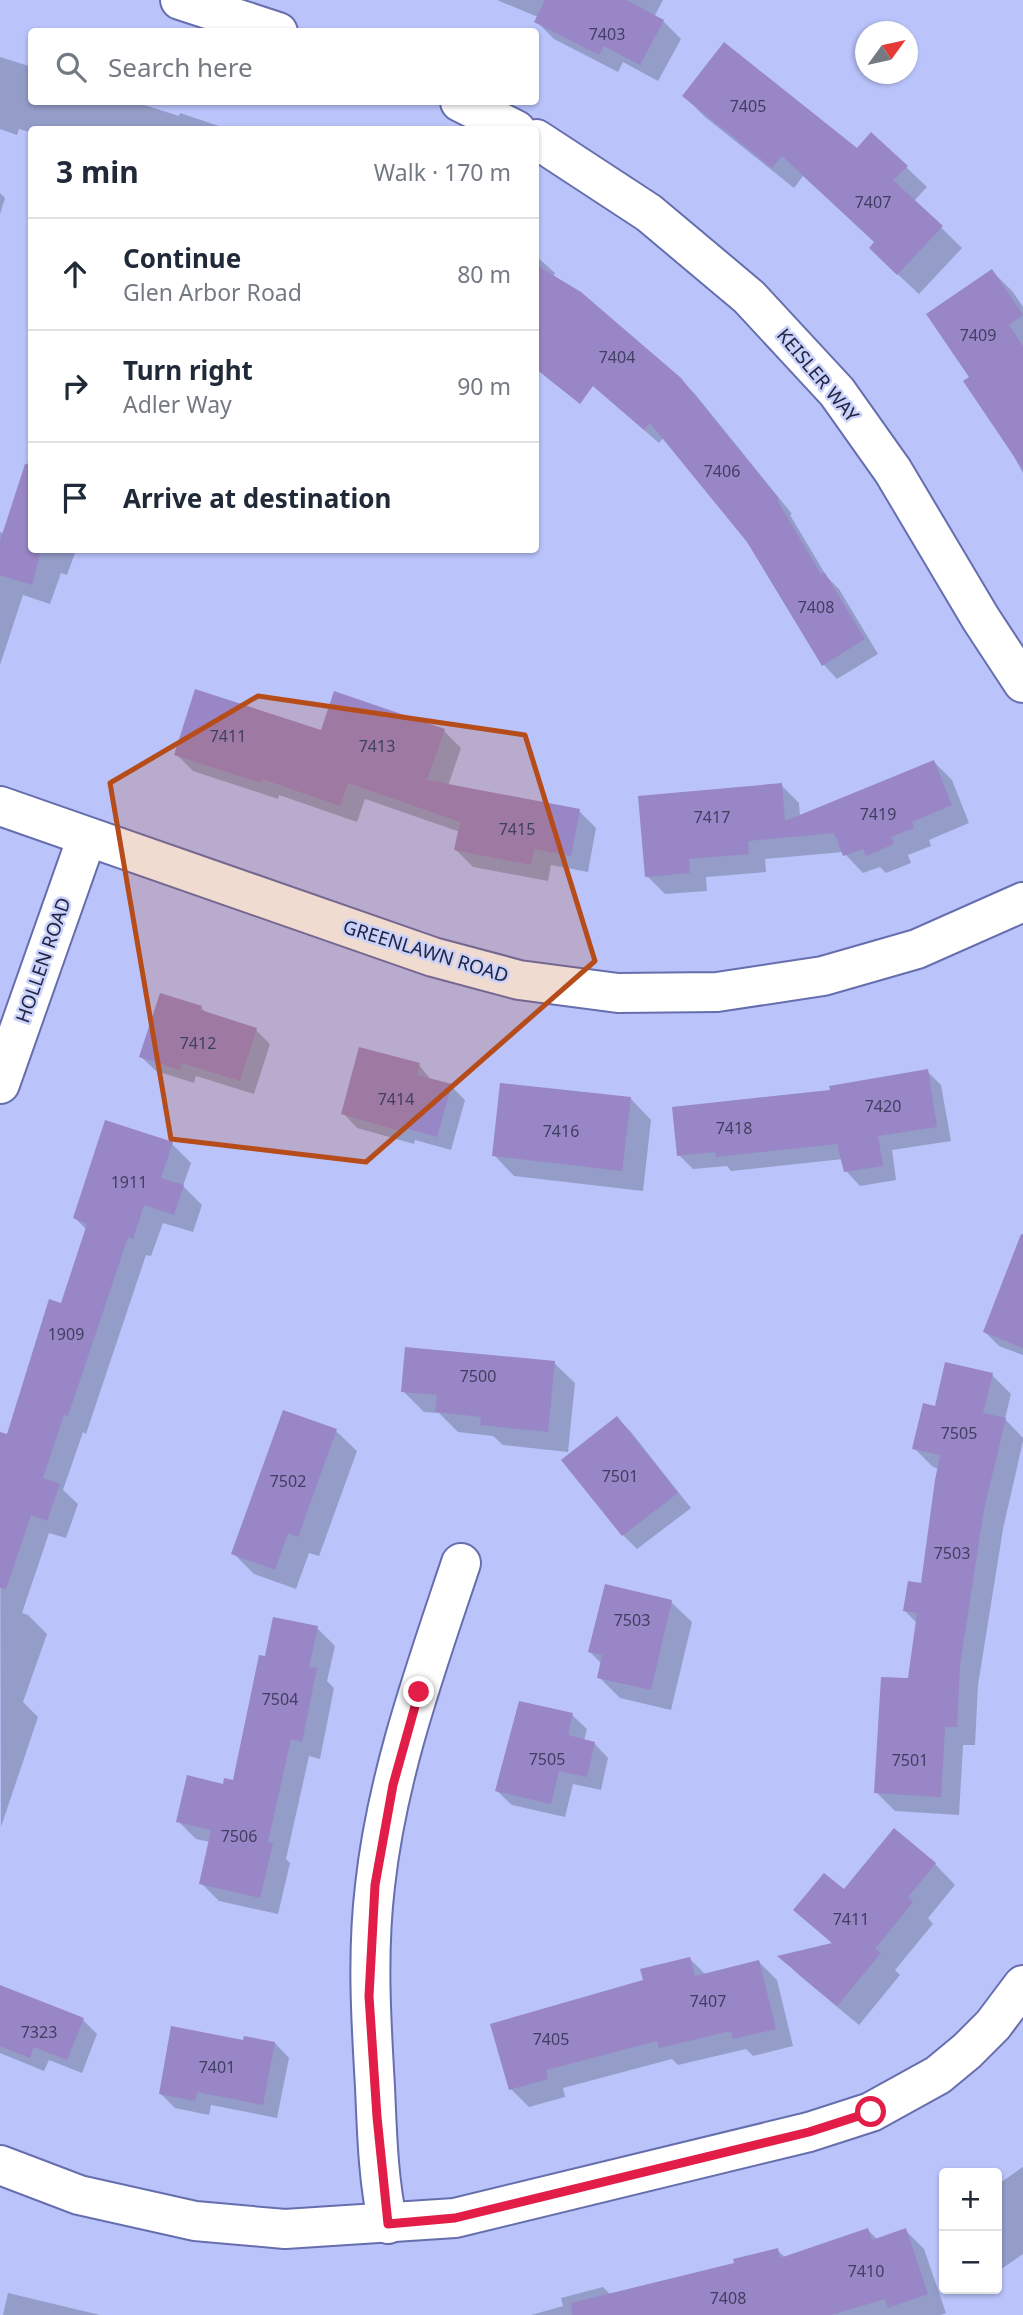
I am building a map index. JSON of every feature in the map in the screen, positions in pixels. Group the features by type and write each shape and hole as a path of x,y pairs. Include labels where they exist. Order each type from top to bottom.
{"street":[{"path":"180,0 266,28"},
{"path":"466,105 508,126"},
{"name":"KEISLER WAY","path":"539,141 649,213 749,297 837,393 894,471 981,619 1023,683"},
{"name":"GREENLAWN ROAD","path":"0,806 433,957 519,980 618,993 717,992 823,976 917,949 1023,902"},
{"name":"HOLLEN ROAD","path":"0,1084 87,836"},
{"path":"388,2224 369,1996 375,1885 393,1785 419,1692 461,1563"},
{"path":"0,2165 79,2195 195,2221 285,2229 455,2218 809,2132 871,2112 938,2075 967,2051 993,2025 1023,1984"}],"highlighted area":[{"path":"258,696 525,735 595,961 366,1162 171,1139 110,783"}],"building":[{"path":"545,0 626,0 664,20 640,65 604,46 599,55 534,22"},
{"path":"724,42 857,148 871,132 908,166 893,180 943,226 897,275 869,248 874,242 782,156 772,168 682,96"},
{"path":"539,267 581,292 681,378 779,499 777,500 821,574 825,573 865,639 822,666 747,542 650,423 644,430 593,386 580,404 539,371"},
{"path":"992,269 1023,315 1009,325 1023,346 1023,470 963,381 969,377 926,314"},
{"path":"25,464 28,464 28,553 40,553 32,585 0,575 0,541"},
{"path":"195,689 321,730 334,691 445,729 427,780 580,809 571,856 534,849 531,865 454,850 460,822 348,783 340,806 262,779 261,783 174,755"},
{"path":"934,760 952,805 912,822 914,828 891,837 894,844 866,856 863,849 843,856 834,833 748,841 749,854 689,859 690,873 645,877 638,796 782,783 785,821"},
{"path":"160,993 257,1028 240,1081 182,1063 180,1070 139,1057"},
{"path":"359,1047 420,1063 417,1075 452,1084 437,1137 401,1127 400,1131 341,1114"},
{"path":"928,1069 937,1127 878,1136 883,1166 844,1172 837,1144 716,1157 715,1152 677,1156 672,1107 830,1090 829,1086"},
{"path":"500,1083 631,1097 622,1171 492,1156"},
{"path":"105,1120 173,1142 161,1178 184,1185 174,1215 144,1205 133,1239 128,1237 68,1416 64,1415 43,1478 60,1484 47,1521 31,1515 6,1589 0,1588 0,1432 7,1434 49,1299 61,1303 87,1224 73,1218"},
{"path":"1021,1234 1023,1235 1023,1348 983,1332"},
{"path":"405,1347 555,1361 548,1432 480,1425 481,1417 435,1412 437,1395 401,1392"},
{"path":"945,1362 993,1373 983,1413 1006,1418 984,1509 960,1665 957,1727 945,1727 941,1797 874,1793 881,1677 908,1678 917,1613 903,1611 908,1581 921,1583 940,1455 912,1449 923,1403 935,1406"},
{"path":"283,1410 337,1429 298,1537 288,1533 275,1570 231,1554"},
{"path":"617,1416 678,1493 622,1536 561,1460"},
{"path":"605,1584 672,1600 651,1690 597,1678 602,1655 588,1652"},
{"path":"273,1617 318,1626 309,1667 317,1668 302,1742 291,1739 268,1842 273,1843 260,1898 199,1884 211,1830 176,1822 187,1775 223,1784 224,1778 233,1780 259,1655 265,1656"},
{"path":"519,1701 573,1713 568,1735 595,1742 587,1777 559,1771 551,1804 495,1791"},
{"path":"894,1828 936,1863 908,1897 913,1902 875,1949 881,1953 837,2006 777,1956 832,1943 793,1910 824,1873 844,1889"},
{"path":"690,1957 695,1976 759,1960 776,2029 733,2039 731,2031 659,2048 657,2041 546,2070 548,2079 509,2090 490,2024 643,1980 640,1969"},
{"path":"0,1985 84,2018 67,2060 34,2047 30,2058 0,2046"},
{"path":"171,2026 243,2040 244,2036 275,2042 263,2105 197,2092 195,2101 159,2094"},
{"path":"868,2228 872,2240 906,2228 928,2294 888,2308 885,2299 831,2315 572,2315 571,2303 734,2263 733,2259 778,2248 780,2258"}],"route":[{"path":"419,1692 393,1785 375,1885 369,1996 388,2224 455,2218 809,2132 871,2112"}]}
